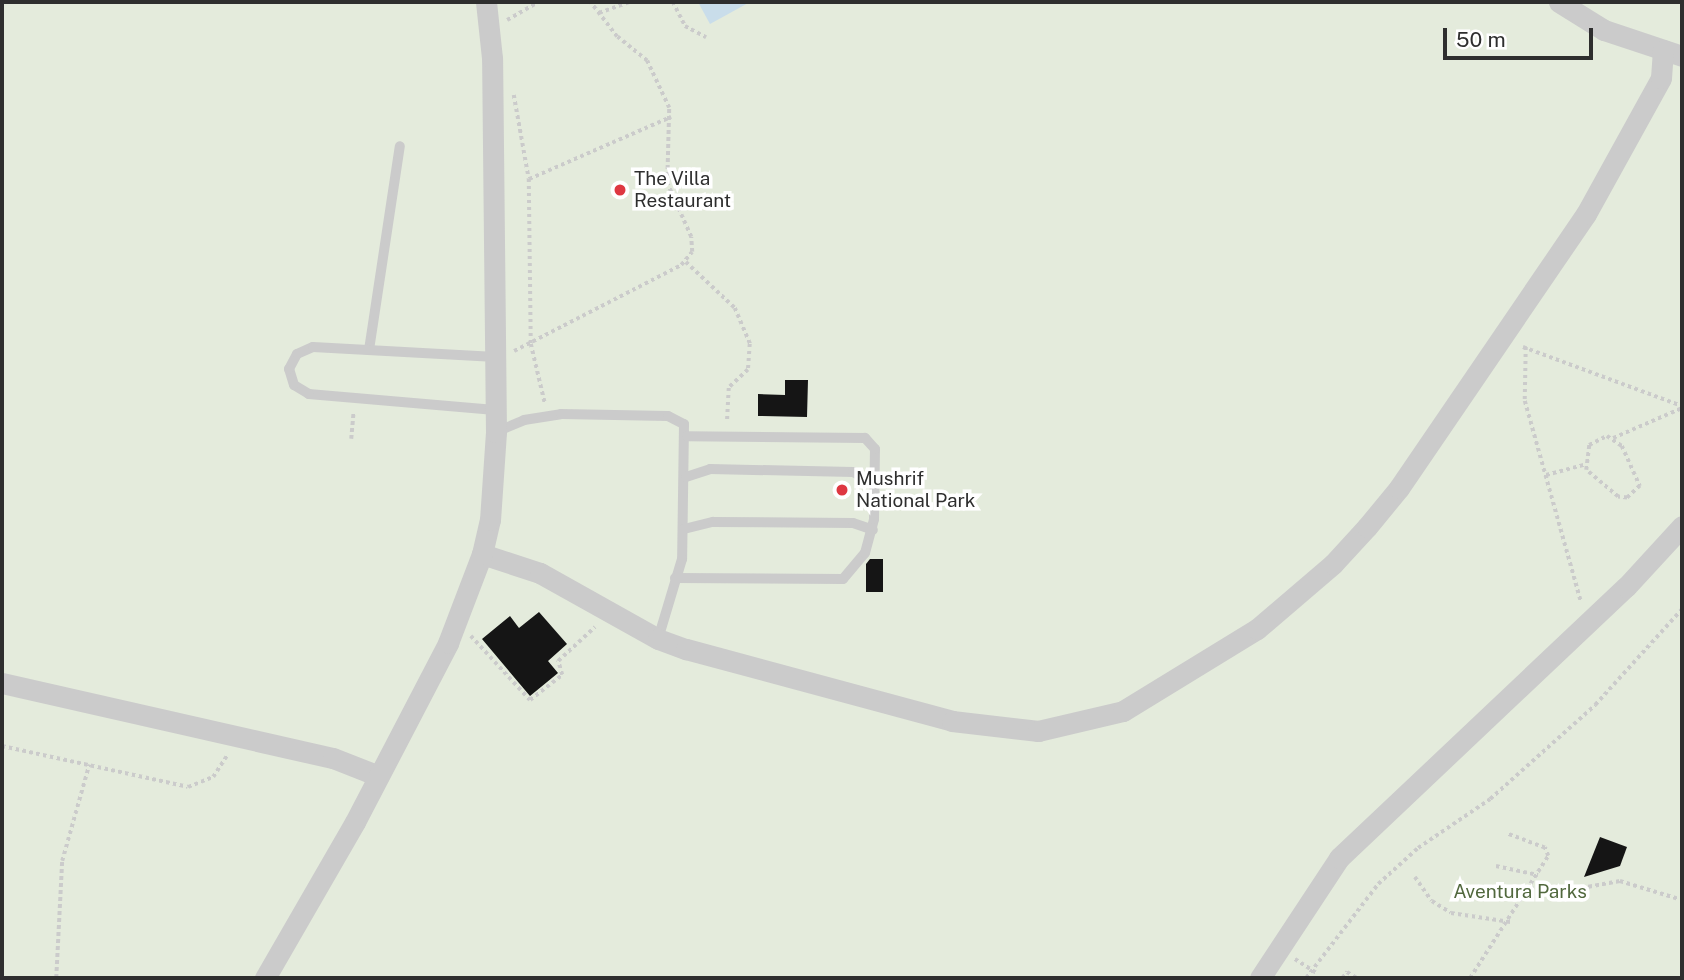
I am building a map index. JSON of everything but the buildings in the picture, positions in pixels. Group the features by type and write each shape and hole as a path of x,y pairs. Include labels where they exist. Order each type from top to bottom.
{"street":[{"path":"265,978 379,776 458,621 482,554 492,500 496,432 502,27 486,2"},
{"path":"482,554 540,573 658,639 718,659 980,727 1038,731 1105,718 1149,698 1216,658 1257,629 1333,564 1399,488 1603,187 1672,53 1604,30 1559,2"},
{"path":"1261,978 1339,858 1588,623 1682,526"},
{"path":"2,683 333,758 379,776"}],"lane":[{"path":"369,350 400,146"},
{"path":"495,410 301,391 290,378 292,360 313,347 496,357"},
{"path":"496,432 548,415 674,417 684,424 687,436 682,559 658,639"},
{"path":"675,578 835,581 854,569 873,530 875,449 865,438 687,436"},
{"path":"686,477 710,469 853,472 874,484"},
{"path":"684,529 713,522 853,523 873,530"}],"path":[{"path":"502,27 538,2"},
{"path":"496,357 531,344 686,262 693,242 667,183 671,117 647,61 617,37 590,2"},
{"path":"599,13 629,2"},
{"path":"673,2 685,26 706,37"},
{"path":"514,92 529,178 531,344 548,415"},
{"path":"529,178 671,117"},
{"path":"686,262 735,308 750,344 748,370 729,388 727,436"},
{"path":"1500,338 1682,407"},
{"path":"1525,347 1522,388 1588,623"},
{"path":"351,439 354,397"},
{"path":"1613,438 1625,452 1639,491 1621,499 1588,474 1584,465 1592,440 1613,438 1682,407"},
{"path":"1545,475 1584,465"},
{"path":"1306,978 1378,884 1418,848 1490,799 1567,730 1635,664 1682,609"},
{"path":"458,621 530,700 563,674 558,661 611,613"},
{"path":"2,746 198,786 213,777 238,737"},
{"path":"56,978 62,861 89,765"},
{"path":"1470,978 1510,922 1538,875 1547,850 1507,834"},
{"path":"1496,866 1538,875"},
{"path":"1415,877 1432,901 1451,914 1510,922"},
{"path":"1530,888 1554,893 1620,881 1682,900"},
{"path":"1278,949 1318,975"},
{"path":"1342,978 1347,972 1357,978"}],"green space":[{"name":"Mushrif National Park","path":"2,2 1682,2 1682,978 2,978"}],"water":[{"path":"698,2 750,2 710,24"}],"place":[{"name":"The Villa Restaurant","path":"620,190"},
{"name":"Mushrif National Park","path":"842,490"}],"park label":[{"name":"Aventura Parks","path":"1520,892"}]}
